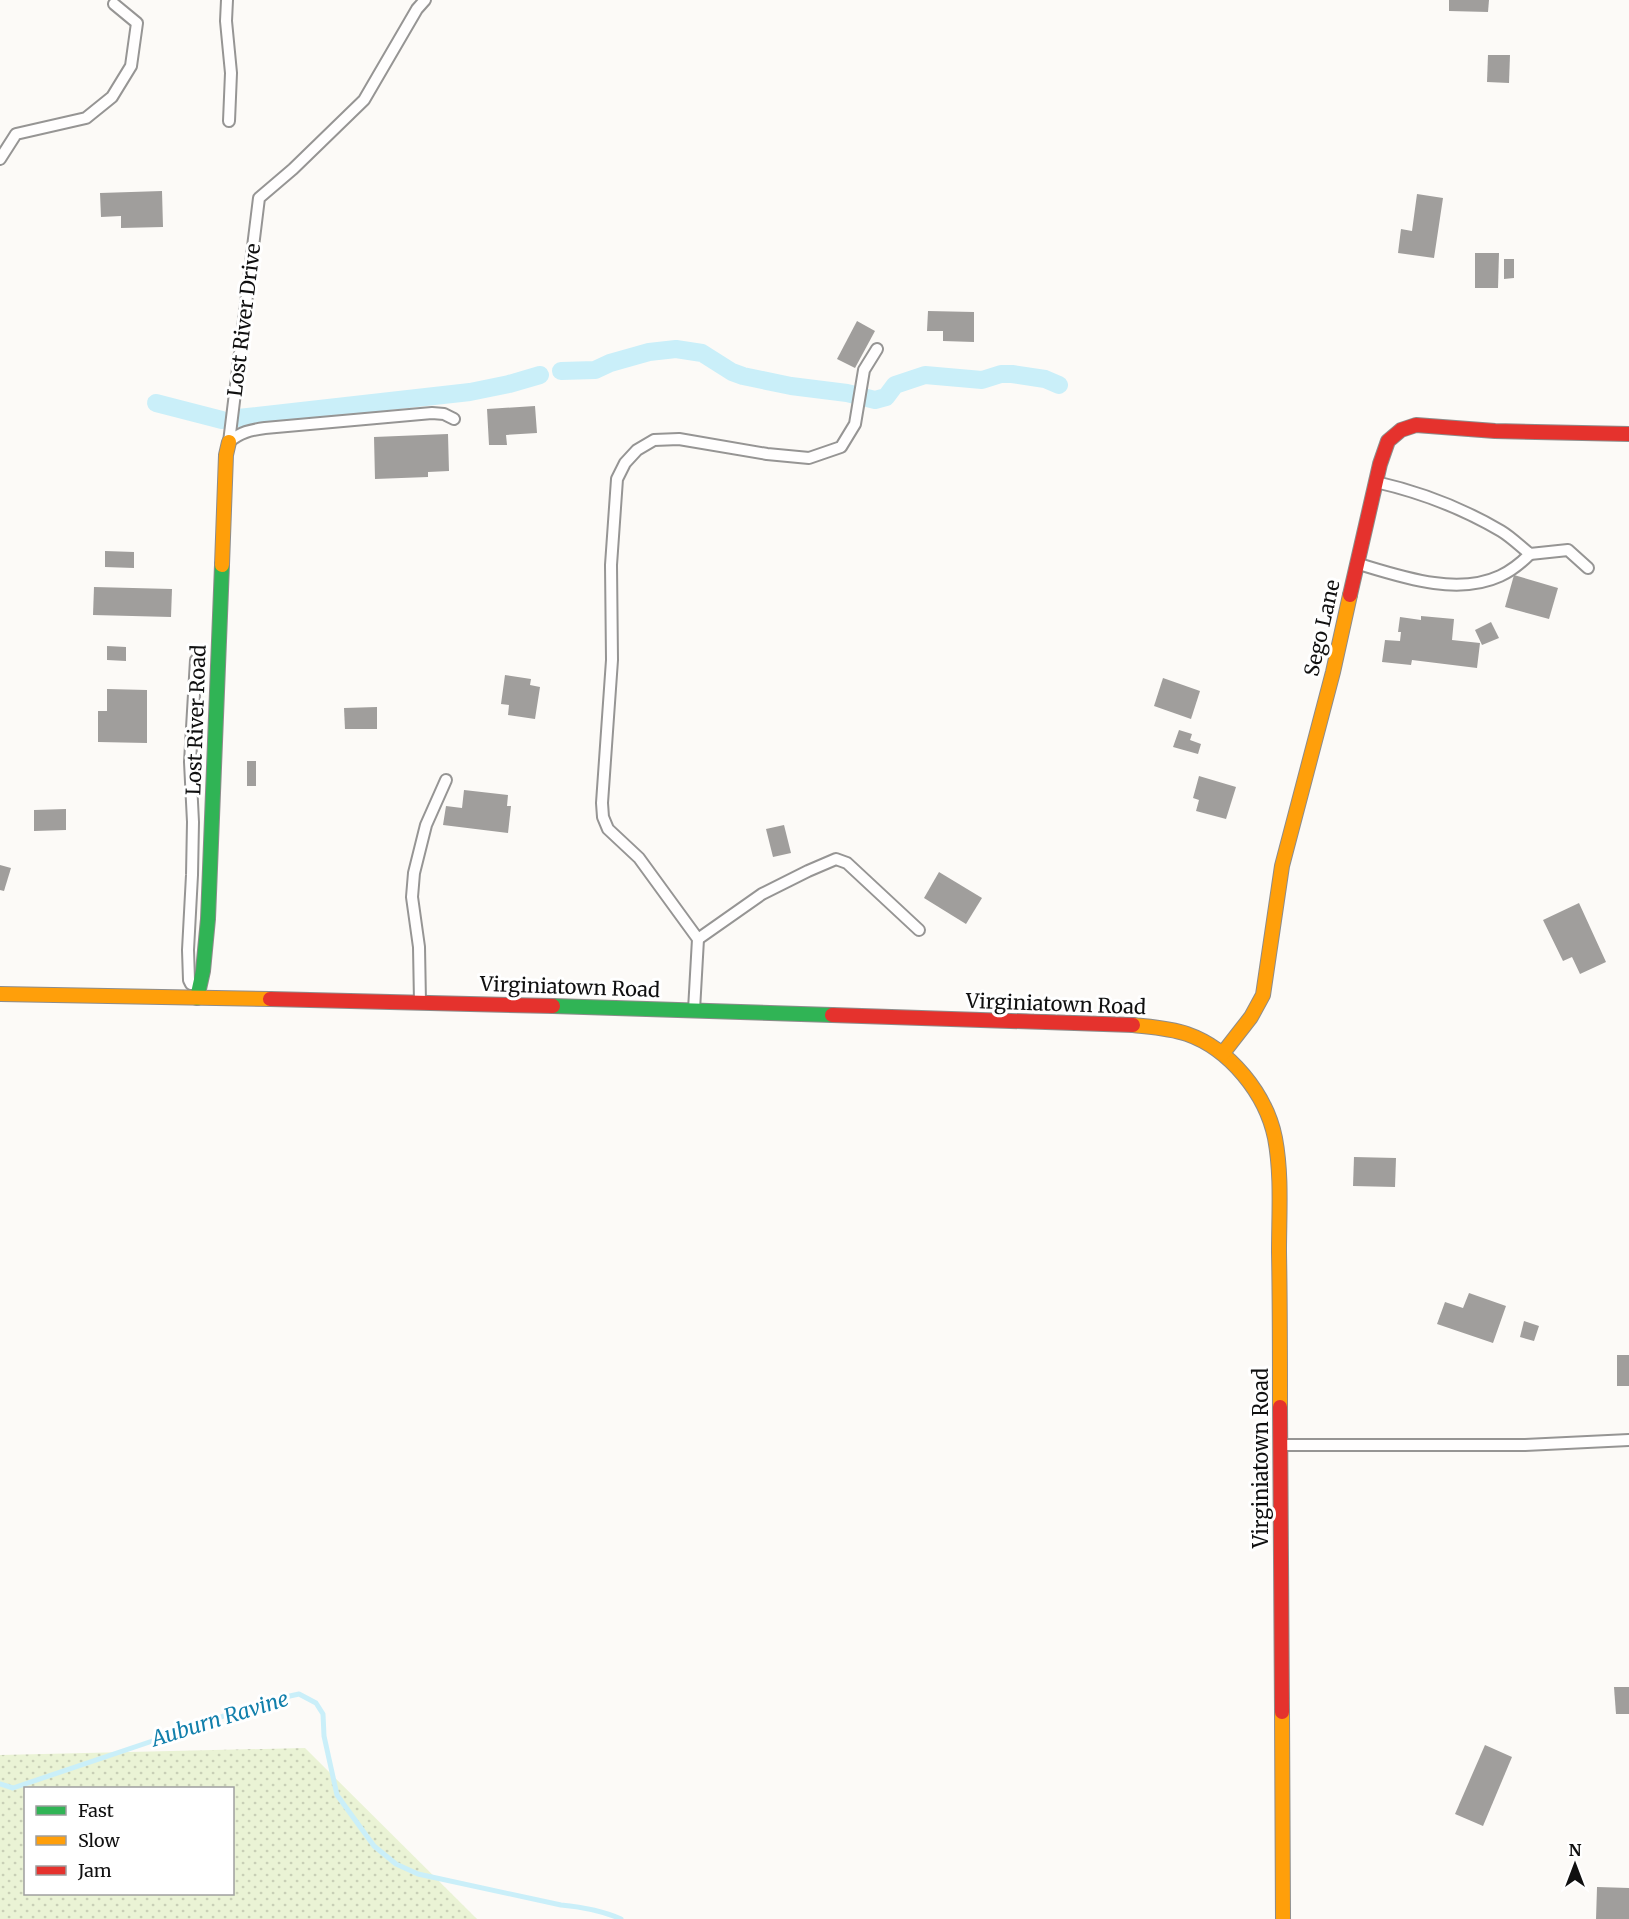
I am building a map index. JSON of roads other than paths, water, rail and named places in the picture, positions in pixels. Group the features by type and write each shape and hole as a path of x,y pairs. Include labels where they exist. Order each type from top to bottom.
{"street":[{"name":"Sego Lane","path":"1223,1053 1251,1017 1263,995 1282,866 1333,672 1376,482 1389,441 1401,430 1416,425 1495,431 1629,434"},
{"name":"Lost River Road","path":"197,998 203,970 208,919 226,455 229,442"},
{"name":"Virginiatown Road","path":"0,994 420,1002 1133,1025 1171,1029 1198,1038 1223,1053 1242,1073 1261,1101 1272,1131 1276,1152 1280,1212 1283,1919"}],"lane":[{"path":"227,0 226,21 231,73 229,121"},
{"name":"Lost River Drive","path":"229,442 259,198 293,170 364,100 417,9 425,0"},
{"path":"1,155 16,134 86,118 112,97 131,66 137,23 114,4"},
{"path":"694,1010 698,939 639,858 609,829 603,817 612,660 611,565 617,479 625,463 637,450 654,440 679,439 767,454 809,458 841,447 855,424 864,370 877,349"},
{"path":"229,442 250,430 265,428 432,413 444,414 454,419"},
{"path":"1376,482 1412,490 1444,502 1502,532 1530,554"},
{"path":"1356,563 1400,576 1450,584 1472,583 1499,577 1530,554 1569,550 1588,568"},
{"path":"196,660 190,762 193,822 188,950 189,980 197,998"},
{"path":"420,1002 418,947 412,897 414,873 426,825 446,780"},
{"path":"698,939 762,894 836,859 847,863 919,930"},
{"path":"1281,1445 1525,1446 1629,1440"}],"waterway":[{"path":"561,371 595,370 610,363 649,352 676,349 702,353 732,372 743,376 791,386 847,393 875,400 886,397 895,385 925,375 982,380 1001,374 1012,374 1045,379 1059,385"},
{"path":"238,418 470,392 540,375"},
{"path":"156,403 222,420"},
{"name":"Auburn Ravine","path":"0,1784 13,1788 258,1703 299,1694 316,1703 323,1714 324,1736 337,1795 374,1846 396,1864 418,1874 561,1905 591,1909 621,1919"}]}
